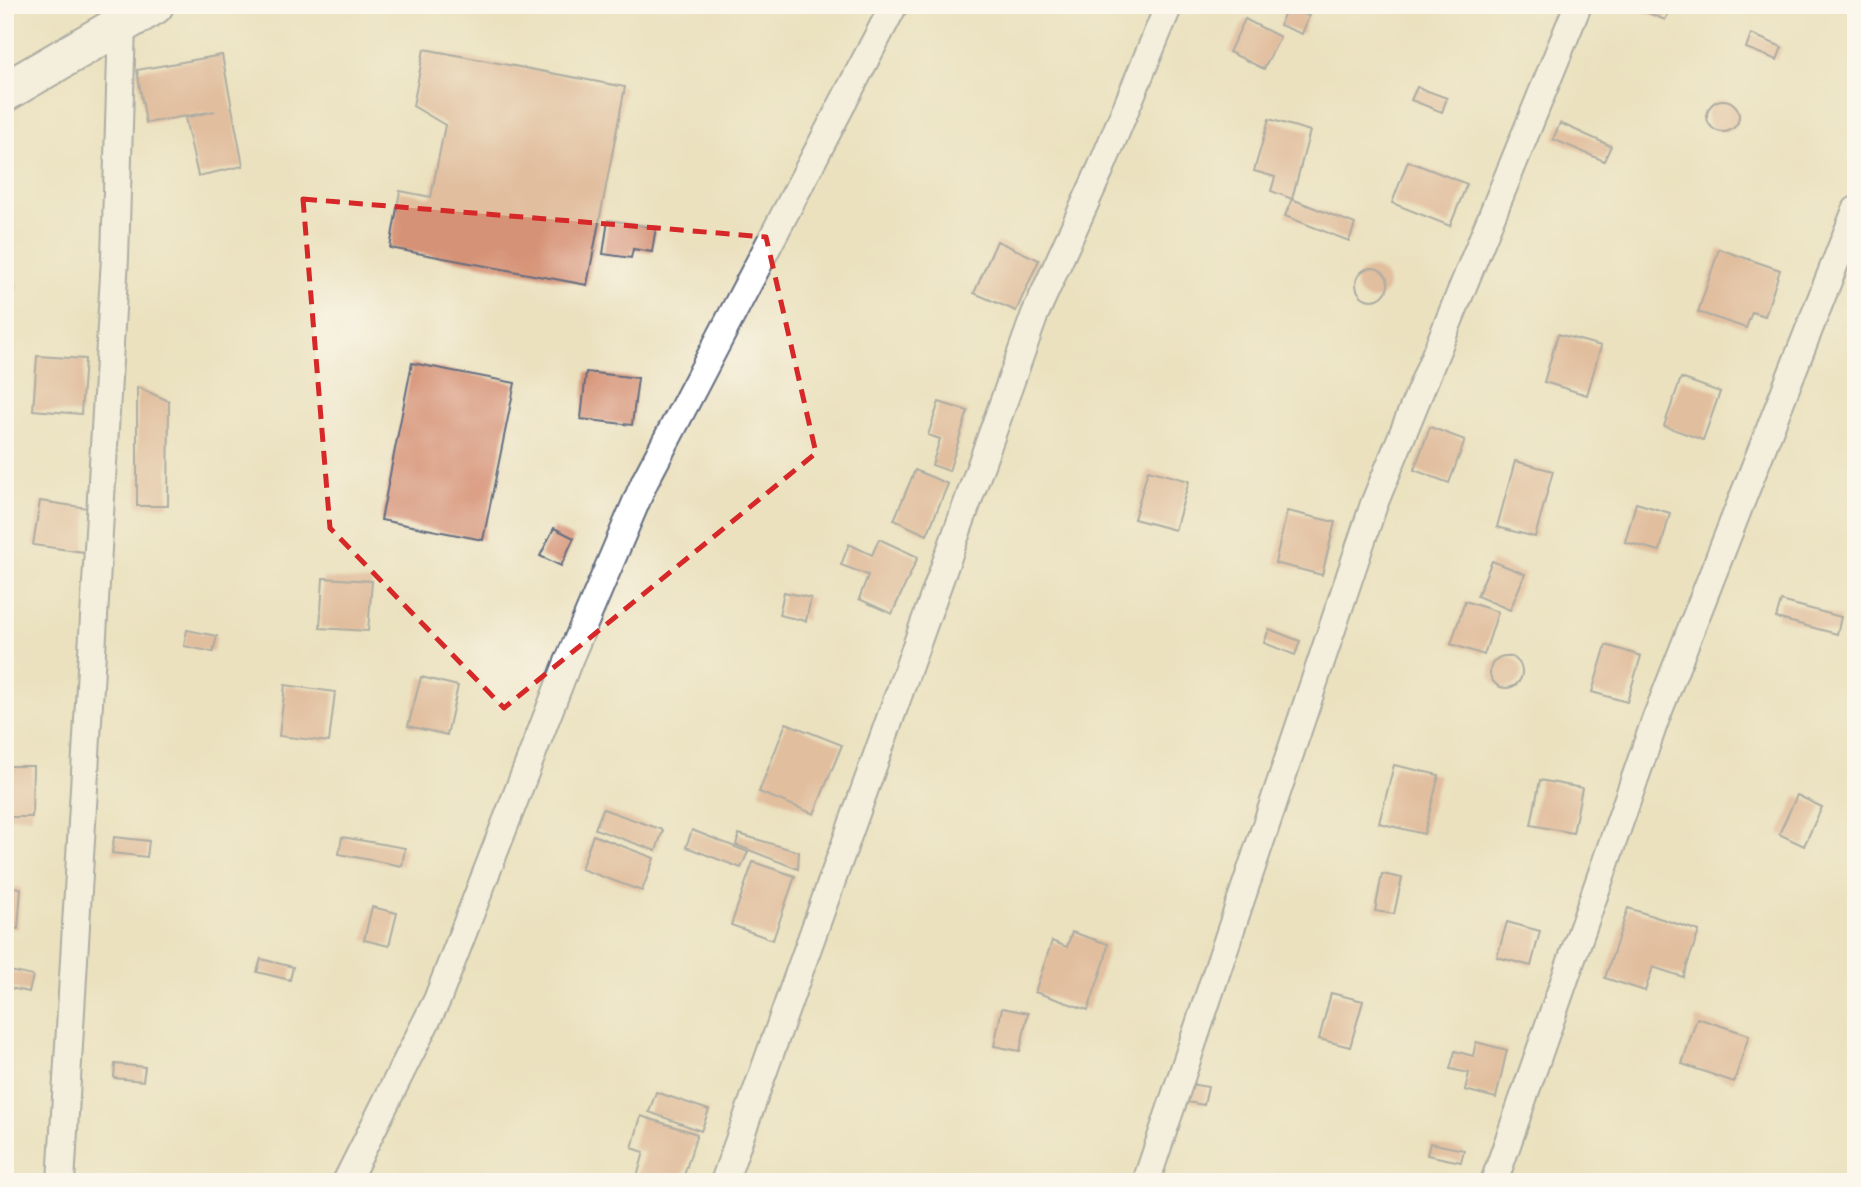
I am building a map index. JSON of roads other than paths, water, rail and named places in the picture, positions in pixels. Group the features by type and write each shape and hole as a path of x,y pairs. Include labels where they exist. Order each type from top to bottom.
{"main road":[{"path":"5,92 138,15"}],"street":[{"path":"346,1182 437,1000 568,662 645,481 894,5"},
{"path":"724,1182 1035,314 1101,168 1169,5"},
{"path":"1146,1182 1374,505 1578,5"},
{"path":"61,1182 115,258 138,15"},
{"path":"1494,1182 1656,718 1856,210"}]}
